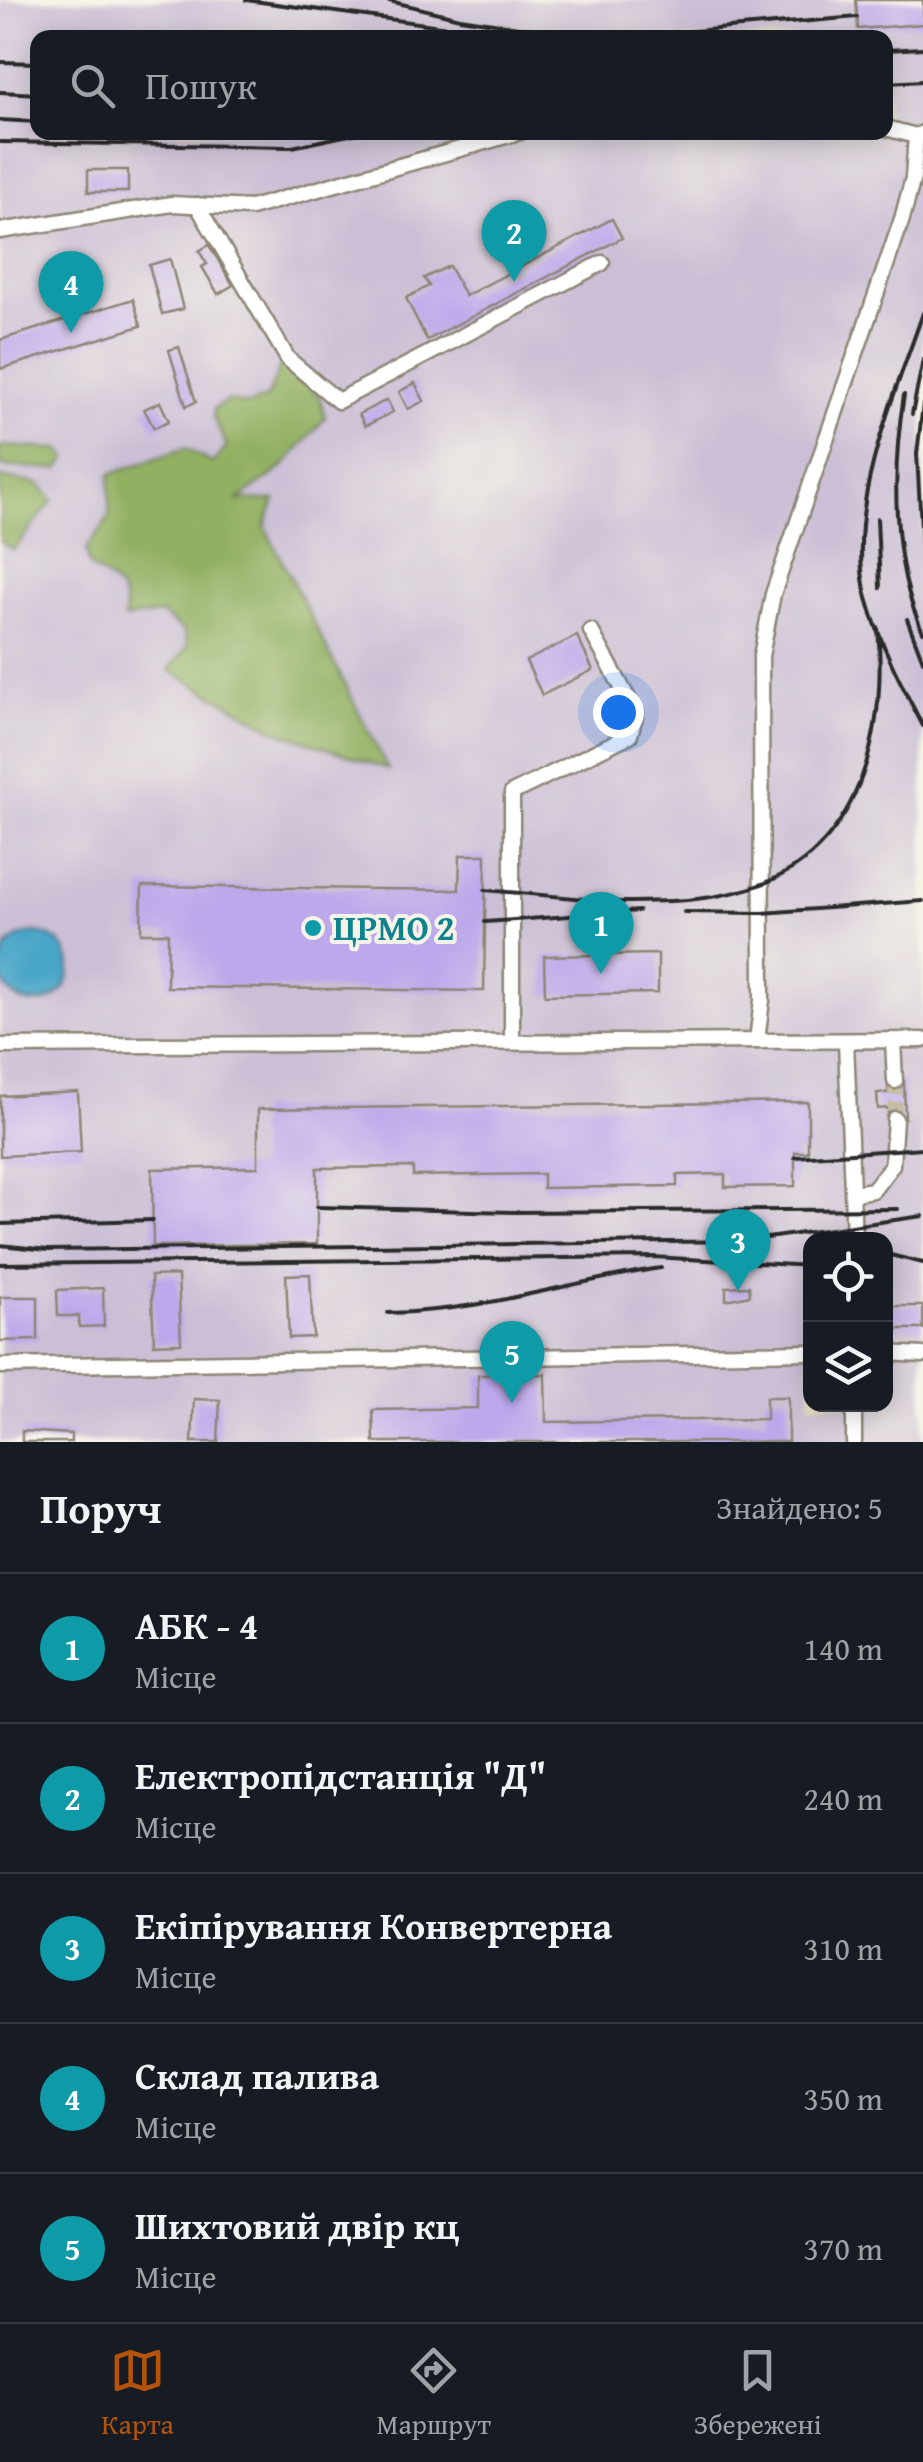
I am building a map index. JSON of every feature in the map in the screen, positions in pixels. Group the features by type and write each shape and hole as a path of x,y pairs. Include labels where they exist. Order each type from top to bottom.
{"street":[{"path":"757,1041 762,1000 761,656 773,594 913,178 919,135 893,129"},
{"path":"0,231 172,204 251,208 492,140"},
{"path":"196,205 288,359 338,402 602,263"},
{"path":"512,1040 512,793 630,734 636,713 591,631"},
{"path":"893,1040 895,1081"},
{"path":"0,1046 923,1040"},
{"path":"846,1042 854,1232"},
{"path":"854,1193 873,1190 892,1166 895,1119"},
{"path":"0,1366 803,1352"},
{"path":"893,1353 923,1355"},
{"path":"854,1412 854,1442"}],"shaded area":[{"path":"0,0 923,0 923,1442 0,1442"}],"green space":[{"path":"282,362 320,397 325,418 283,467 238,500 275,500 265,527 388,769 277,731 169,670 188,646 183,630 161,614 124,619 121,593 90,566 86,549 109,518 110,474 185,448 212,463 227,447 213,417 214,409 228,400 248,405 267,398"},
{"path":"0,446 60,449 67,458 59,469 0,466"},
{"path":"0,477 39,484 53,500 14,550 0,542"}],"water":[{"path":"35,933 60,943 70,968 60,993 35,1003 10,993 0,968 10,943"}],"building":[{"path":"856,0 923,0 923,24 858,29"},
{"path":"88,170 128,170 128,192 88,192"},
{"path":"612,219 622,238 427,340 406,298 429,286 424,278 449,266 465,296"},
{"path":"209,245 233,285 218,294 202,267 207,264 199,251"},
{"path":"170,259 183,309 162,314 149,265"},
{"path":"133,299 141,326 0,369 0,340"},
{"path":"179,347 196,402 186,406 169,350"},
{"path":"415,383 424,401 408,409 399,392"},
{"path":"387,400 393,412 365,426 359,414"},
{"path":"160,402 169,421 154,428 144,409"},
{"path":"577,636 593,670 542,695 526,661"},
{"name":"ЦРМО 2","path":"460,855 486,855 484,991 167,987 168,933 141,933 142,886 459,890"},
{"path":"658,954 658,993 545,995 544,956"},
{"path":"888,1081 904,1081 905,1118 888,1119 888,1108 878,1109 877,1093 888,1093"},
{"path":"78,1092 81,1152 0,1156 0,1096"},
{"path":"808,1102 808,1152 795,1152 795,1186 725,1187 725,1174 677,1175 677,1186 543,1188 543,1174 413,1176 413,1167 317,1168 317,1244 153,1246 152,1169 258,1167 258,1109"},
{"path":"310,1274 313,1337 289,1338 286,1275"},
{"path":"178,1275 181,1343 154,1344 151,1276"},
{"path":"749,1286 750,1295 726,1300 726,1287"},
{"path":"103,1288 104,1326 79,1327 79,1316 58,1316 57,1290"},
{"path":"0,1297 38,1297 38,1340 0,1341"},
{"path":"893,1306 923,1306 923,1329 893,1329"},
{"path":"545,1374 546,1422 766,1419 766,1397 788,1397 788,1442 374,1442 373,1410 478,1408 478,1375"},
{"path":"194,1399 220,1400 218,1442 192,1442"},
{"path":"22,1431 71,1434 71,1442 22,1442"}],"tunnel":[{"path":"895,1081 895,1119"}],"railway":[{"path":"246,0 455,28"},
{"path":"385,0 460,18 539,30"},
{"path":"706,30 857,17"},
{"path":"893,50 923,48"},
{"path":"0,62 30,63"},
{"path":"893,83 923,81"},
{"path":"0,92 30,94"},
{"path":"0,120 30,122"},
{"path":"0,142 292,147 325,140"},
{"path":"923,313 876,454 867,491 861,564 878,631 923,726"},
{"path":"912,414 923,360"},
{"path":"904,395 897,453 897,515 905,577 923,632"},
{"path":"923,404 917,454 923,564"},
{"path":"877,518 880,588"},
{"path":"907,619 923,661"},
{"path":"621,902 694,899 748,889 799,864 826,839 847,809 872,739 880,664 878,627"},
{"path":"485,890 619,902"},
{"path":"684,912 762,913 923,901"},
{"path":"485,922 639,911"},
{"path":"795,1157 923,1148"},
{"path":"317,1207 513,1212 898,1209"},
{"path":"0,1245 48,1250 746,1241 923,1216"},
{"path":"0,1224 153,1220"},
{"path":"893,1256 923,1263"},
{"path":"0,1264 653,1257 803,1266"},
{"path":"388,1313 493,1302 661,1268"}],"place":[{"name":"Електропідстанція \"Д\"","path":"514,282"},
{"name":"Склад палива","path":"71,333"},
{"name":"ЦРМО 2","path":"313,928"},
{"name":"АБК - 4","path":"601,974"},
{"name":"Екіпірування Конвертерна","path":"738,1291"},
{"name":"Шихтовий двір кц","path":"512,1403"}]}
